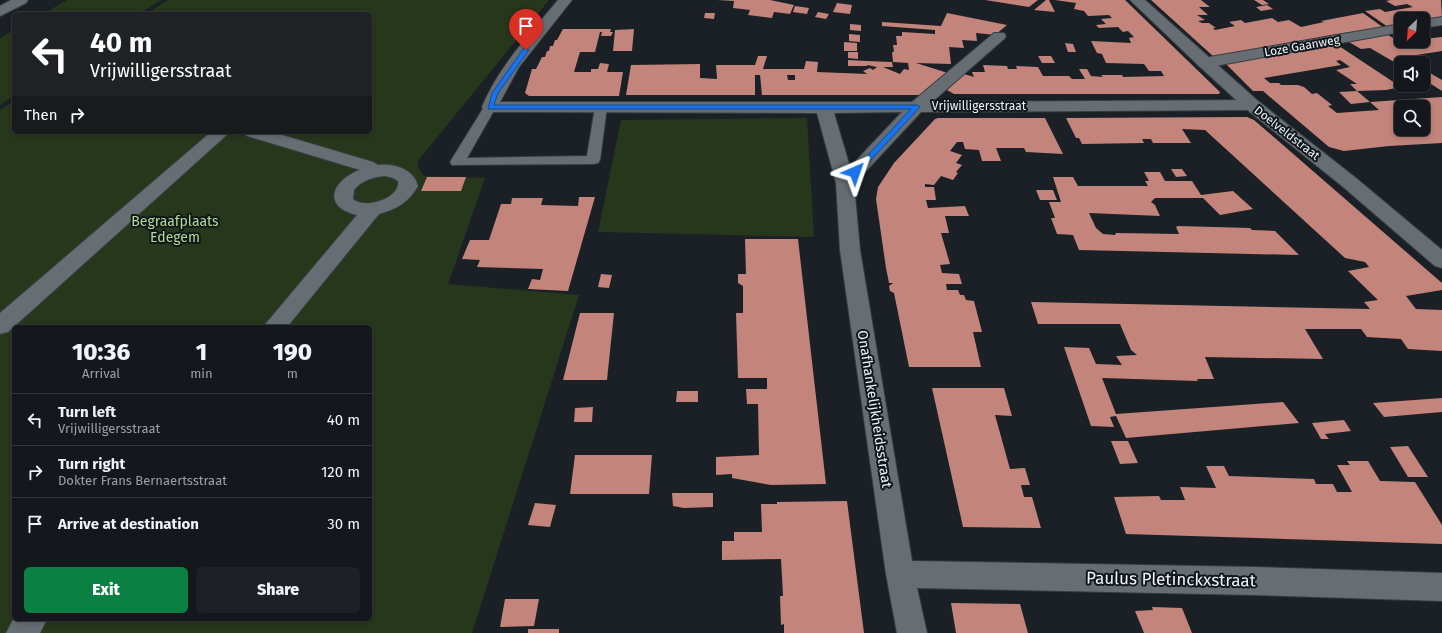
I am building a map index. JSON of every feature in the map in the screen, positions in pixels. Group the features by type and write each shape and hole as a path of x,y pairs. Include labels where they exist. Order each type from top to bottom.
{"street":[{"path":"0,12 21,0"},
{"path":"490,107 495,93 509,71 565,0"},
{"name":"Doelveldstraat","path":"1137,0 1252,106 1349,182 1442,261"},
{"path":"1430,23 1442,21"},
{"name":"Loze Gaanweg","path":"1204,63 1394,29"},
{"path":"845,183 917,107 999,36"},
{"name":"Vrijwilligersstraat","path":"490,107 824,108 1252,106"},
{"name":"Onafhankelijkheidsstraat","path":"824,108 845,183 850,250 900,574 912,633"},
{"path":"0,326 219,134"},
{"path":"260,134 367,166 374,171"},
{"path":"374,171 394,171 402,174 407,179 408,185 406,192 401,198 388,205 372,210 362,210 346,204 342,198 343,192 354,179 374,171"},
{"path":"276,325 372,210"},
{"name":"Paulus Pletinckxstraat","path":"900,574 1256,581 1442,587"},
{"path":"21,633 30,621"}],"lane":[{"path":"490,107 457,162 593,160 601,107"}],"green space":[{"path":"67,0 161,0 142,12 46,12"},
{"name":"Begraafplaats Edegem","path":"168,0 549,0 417,162 419,169 424,176 485,178 448,284 579,295 472,633 0,633 0,110 12,102 12,134 372,134 372,12 149,12"},
{"path":"12,31 12,97 0,105 0,38"},
{"path":"807,118 814,237 598,232 621,120"}],"building":[{"path":"717,0 770,0 794,5 790,14 774,12 772,18 748,15 750,10 733,8 734,1"},
{"path":"985,0 1038,0 1029,7"},
{"path":"1046,0 1049,0 1055,12 1034,10"},
{"path":"1055,0 1125,0 1220,92 1219,94 954,94 947,90 964,74 974,77 972,72 985,72 983,65 1007,66 1008,69 1017,69 1016,66 1038,67 1043,76 1069,76 1072,79 1085,79 1079,69 1087,69 1091,76 1103,77 1101,75 1122,75 1123,77 1164,76 1161,71 1149,71 1144,64 1106,63 1102,54 1097,53 1091,41 1131,43 1129,38 1134,37 1128,31 1123,32 1118,27 1099,28 1096,25 1106,24 1101,19 1112,18 1109,15 1088,16 1084,11 1074,9 1076,3"},
{"path":"1151,0 1201,0 1210,7 1199,7 1208,15 1197,15 1205,20 1198,21 1202,23 1209,23 1216,28 1213,28 1215,30 1235,26 1229,22 1241,20 1245,23 1272,18 1278,22 1289,20 1301,27 1324,22 1321,21 1363,13 1384,28 1343,33 1214,57"},
{"path":"1254,0 1263,0 1269,4 1262,5"},
{"path":"1441,0 1442,18 1430,20 1430,12 1394,12 1394,26 1388,27 1365,11 1380,9 1385,12 1413,7 1407,4 1395,6 1386,1"},
{"path":"837,3 852,5 850,14 833,12"},
{"path":"1267,5 1273,9 1261,11 1256,7"},
{"path":"795,6 809,8 807,14 793,12"},
{"path":"818,12 829,14 826,19 815,17"},
{"path":"705,13 715,13 714,19 704,18"},
{"path":"947,13 1007,25 995,35 976,33 977,41 962,40 964,48 949,47 951,64 916,63 951,74 926,95 762,95 760,75 755,75 755,95 626,95 631,65 700,64 700,78 717,79 716,65 755,65 758,56 767,56 763,69 804,69 806,61 818,62 817,72 867,74 863,71 870,68 873,70 877,67 867,65 848,66 848,60 892,62 893,67 883,67 900,74 904,69 909,70 908,63 893,62 892,52 894,52 893,45 897,45 896,36 902,36 902,32 935,34 935,30 882,26 882,22 941,26","holes":["787,75 795,75 795,80 788,80"]},
{"path":"850,24 861,25 861,31 850,30"},
{"path":"563,29 611,29 610,32 613,32 611,36 601,36 602,32 600,32 595,52 580,52 574,72 591,72 591,69 598,69 600,63 609,64 607,72 623,72 619,96 529,96 525,93 532,69 536,69 542,57 545,57 550,46 553,46 555,40 557,40"},
{"path":"634,29 632,51 613,51 615,30"},
{"path":"849,34 860,35 860,42 849,41"},
{"path":"1388,35 1394,38 1394,48 1430,48 1430,38 1442,37 1442,51 1410,56 1394,56 1394,62 1370,48 1361,49 1349,42"},
{"path":"844,42 857,43 857,51 844,51"},
{"path":"1065,43 1073,44 1076,52 1068,52"},
{"path":"1336,44 1394,82 1394,88 1357,91 1350,84 1357,84 1336,70 1350,67 1340,60 1336,61 1341,65 1264,78 1270,83 1279,83 1281,85 1298,85 1304,87 1312,94 1317,93 1332,105 1328,106 1337,113 1379,110 1370,102 1394,100 1394,136 1430,136 1430,100 1399,100 1442,97 1442,143 1389,146 1344,151 1329,147 1263,91 1253,91 1226,64"},
{"path":"848,52 858,52 858,59 848,58"},
{"path":"1038,56 1051,56 1055,63 1042,63"},
{"path":"1430,73 1442,80 1442,91 1430,83"},
{"path":"1357,91 1370,102 1351,104 1339,92"},
{"path":"1247,117 1254,120 1442,283 1442,290 1406,296 1416,309 1442,310 1442,351 1408,349 1401,339 1367,337 1361,329 1305,329 1323,359 1205,357 1214,379 1197,379 1198,381 1102,378 1116,414 1283,402 1299,423 1126,438 1116,416 1110,417 1114,427 1091,426 1064,347 1089,348 1096,364 1122,365 1116,356 1137,355 1131,350 1120,324 1038,324 1031,302 1370,309 1364,302 1378,300 1348,271 1369,267 1365,262 1345,258 1205,130 1182,129 1191,143 1153,143 1151,139 1142,139 1144,143 1082,144 1079,138 1076,138 1066,118"},
{"path":"1045,118 1063,154 1026,152 1024,148 996,148 1001,161 982,161 979,150 965,149 963,142 957,142 950,151 962,155 956,163 962,165 956,172 958,173 953,180 941,176 934,185 925,184 925,187 934,187 936,200 926,200 928,208 965,206 969,216 945,216 949,233 941,233 950,264 940,265 942,273 959,274 962,284 946,284 947,290 958,290 960,295 964,295 966,300 974,301 982,332 973,332 981,367 909,367 894,293 890,291 889,286 893,283 889,283 886,268 876,199 878,187 894,163 935,119"},
{"path":"1171,169 1182,169 1187,176 1176,177"},
{"path":"1144,172 1160,172 1165,181 1192,181 1201,195 1233,191 1253,209 1220,215 1203,198 1155,198 1151,202 1155,205 1160,216 1089,213 1096,228 1103,234 1179,234 1176,227 1178,226 1250,228 1252,230 1275,231 1299,255 1079,250 1073,235 1057,234 1051,218 1055,218 1049,202 1061,202 1053,177 1073,177 1078,186 1148,186 1145,181 1149,181"},
{"path":"427,177 466,177 461,191 421,191"},
{"path":"1036,190 1053,190 1057,200 1040,200"},
{"path":"579,197 595,197 568,291 528,289 532,279 540,280 543,269 477,267 480,260 462,259 470,240 489,240 501,204 511,204 512,198 543,198 541,205 578,206"},
{"path":"745,239 798,239 826,484 771,485 732,478 732,474 716,475 716,457 759,455 758,404 747,404 746,389 767,389 767,378 738,378 736,313 743,313 743,286 738,283 738,274 746,274"},
{"path":"601,274 612,275 609,288 598,287"},
{"path":"580,313 614,313 607,380 563,380"},
{"path":"932,388 1004,388 1012,416 995,415 1010,469 1025,468 1030,485 1021,485 1024,497 1032,497 1041,528 963,527"},
{"path":"677,391 698,391 698,402 676,402"},
{"path":"1442,398 1442,412 1384,417 1373,403"},
{"path":"593,407 592,422 574,422 575,408"},
{"path":"1344,420 1351,431 1325,434 1329,439 1321,439 1312,423"},
{"path":"1111,441 1128,441 1138,463 1120,464"},
{"path":"1408,446 1428,477 1408,477 1390,447"},
{"path":"575,455 652,455 649,494 570,494"},
{"path":"1347,461 1368,461 1380,481 1415,482 1442,525 1442,544 1126,534 1114,497 1159,496 1161,500 1185,500 1180,487 1216,488 1206,466 1224,466 1229,476 1314,479 1316,484 1333,484 1337,492 1352,492 1337,465 1350,465"},
{"path":"672,493 713,493 713,507 684,508 673,506"},
{"path":"847,501 864,633 784,633 784,624 781,625 780,596 783,596 781,559 722,560 722,541 734,541 734,532 762,532 761,504 777,504 777,502"},
{"path":"535,503 556,505 550,527 528,525"},
{"path":"505,599 539,599 534,626 500,627"},
{"path":"951,603 1020,604 1028,633 956,633"},
{"path":"1152,607 1182,608 1192,633 1144,633 1135,611 1153,610"},
{"path":"528,629 559,629 559,633 528,633"}],"route":[{"path":"526,50 509,71 495,93 490,107 917,107 855,172"}]}
